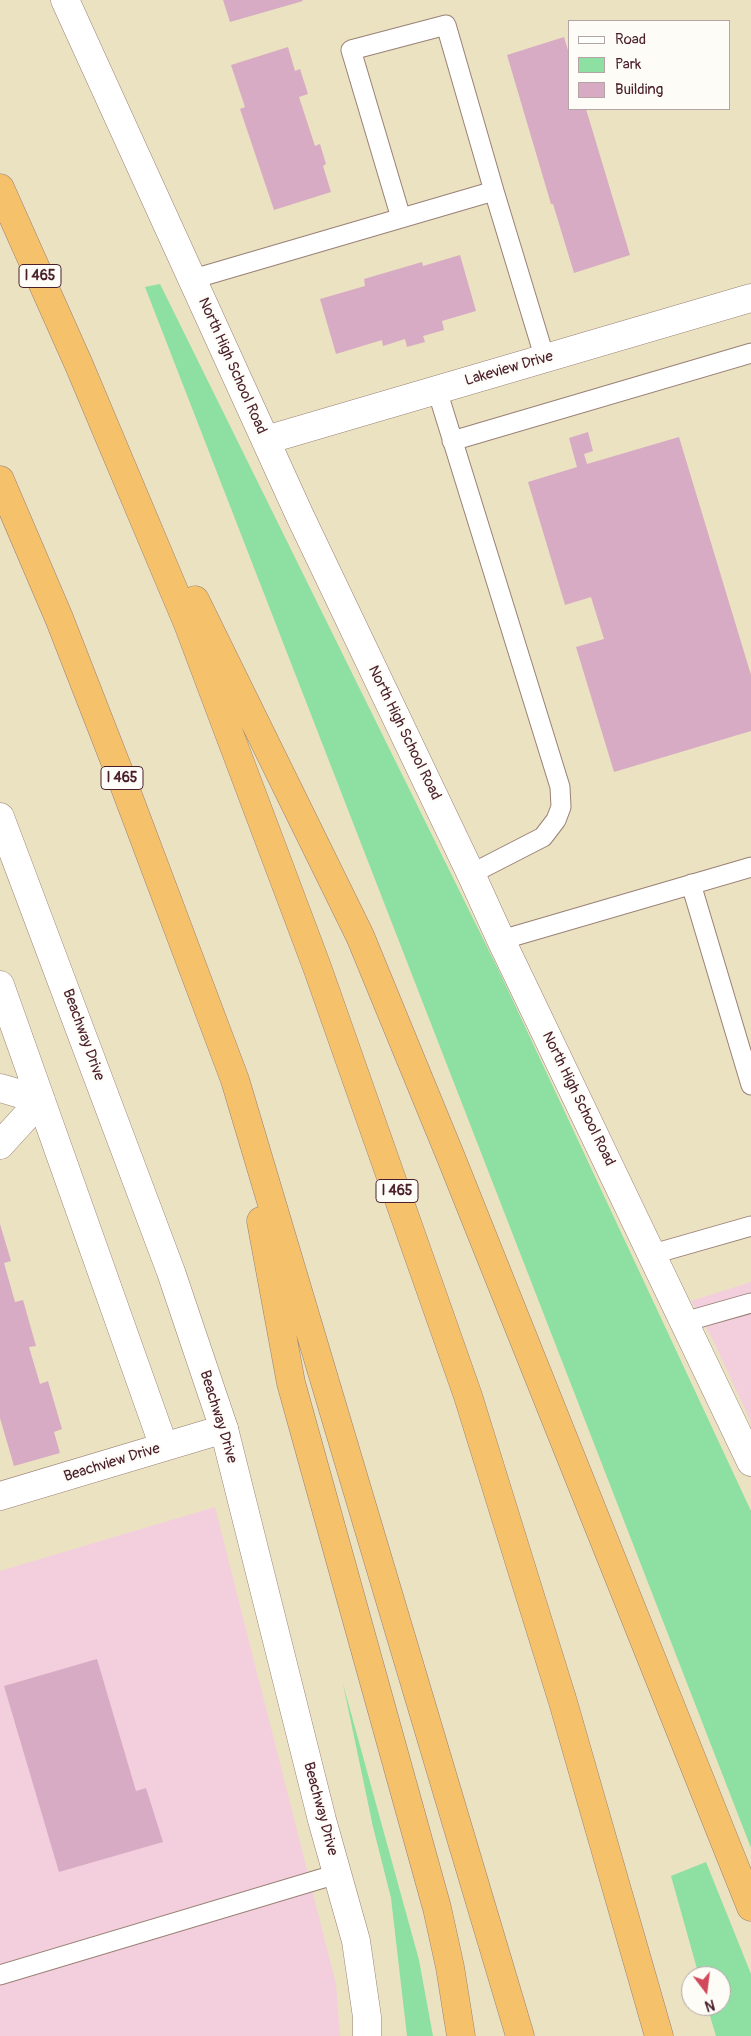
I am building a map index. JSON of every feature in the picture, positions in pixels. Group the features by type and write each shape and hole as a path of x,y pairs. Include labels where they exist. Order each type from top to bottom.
{"highway":[{"name":"I 465","path":"0,188 80,365 188,624 317,967 468,1396 540,1628 659,2036"},
{"path":"80,365 360,936 450,1155 751,1907"},
{"name":"I 465","path":"0,480 59,618 235,1080 520,2036"},
{"path":"235,1080 291,1383 438,1908 450,1966 461,2036"}],"street":[{"name":"North High School Road","path":"66,0 266,440 472,874 501,940 751,1462"},
{"name":"Lakeview Drive","path":"266,440 751,298"},
{"name":"Beachway Drive","path":"0,817 171,1272 224,1429 337,1874 356,1941 367,2017 367,2036"},
{"path":"0,985 164,1447"},
{"path":"0,1088 41,1100"},
{"path":"0,1145 41,1100"},
{"name":"Beachview Drive","path":"0,1496 224,1429"}],"lane":[{"path":"401,218 352,50 446,25 545,359"},
{"path":"193,279 494,191"},
{"path":"452,441 751,354"},
{"path":"437,390 560,787 561,808 556,820 543,837 472,874"},
{"path":"501,940 751,867"},
{"path":"691,884 751,1085"},
{"path":"653,1254 751,1226"},
{"path":"684,1322 751,1303"},
{"path":"0,1975 337,1874"}],"shaded area":[{"path":"751,1282 751,1422 712,1338 691,1301"},
{"path":"215,1507 336,1984 340,2036 0,2036 0,1571"}],"green space":[{"path":"160,284 500,973 751,1511 751,1848 145,287"},
{"path":"343,1684 419,1960 433,2036 407,2036 391,1898 373,1827"},
{"path":"706,1862 751,1974 751,2036 716,2036 710,2016 731,2016 731,1966 696,1966 671,1876"}],"building":[{"path":"223,0 302,0 303,1 230,22"},
{"path":"564,37 568,50 568,110 586,110 630,255 574,273 553,204 551,204 507,55"},
{"path":"288,47 295,71 300,69 308,94 299,97 315,146 320,144 326,164 323,166 331,192 274,210 240,109 245,107 231,65"},
{"path":"460,255 476,311 442,321 444,330 423,336 425,342 407,347 405,339 383,346 382,340 336,354 320,299 365,286 364,279 422,262 423,266"},
{"path":"588,432 593,451 584,454 587,464 679,437 751,675 751,731 614,772 576,647 604,639 591,597 565,605 528,482 577,467 569,438"},
{"path":"0,1224 11,1261 4,1263 15,1302 23,1300 36,1346 29,1347 40,1384 48,1381 62,1429 54,1432 60,1453 14,1466 0,1418"},
{"path":"97,1659 136,1791 146,1788 163,1842 59,1872 4,1686"}]}
